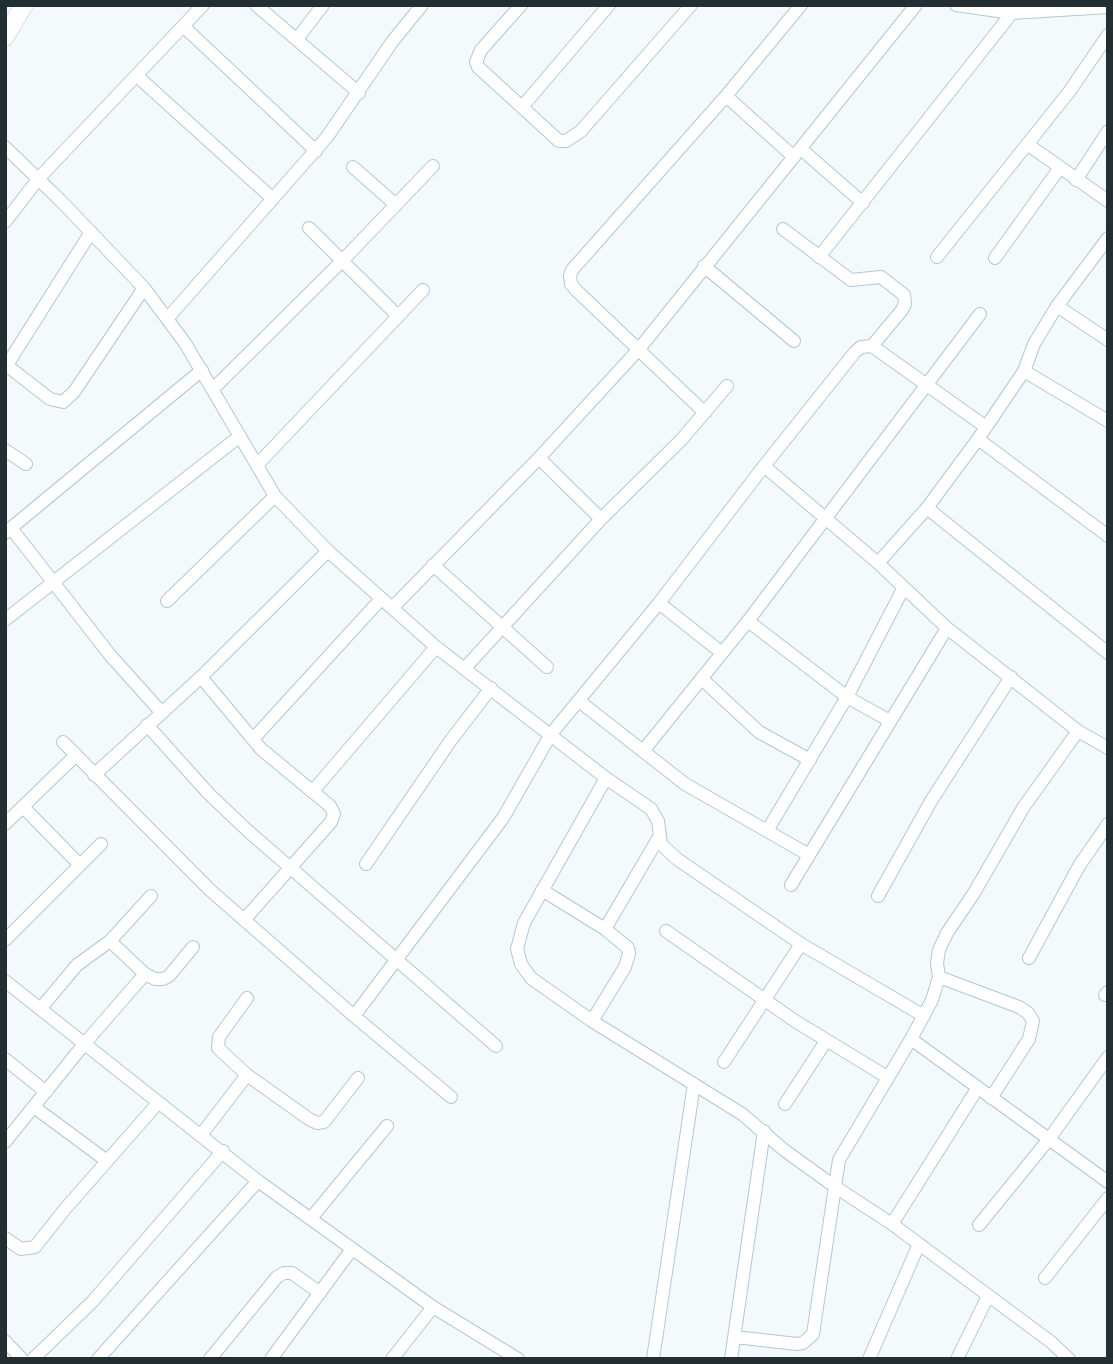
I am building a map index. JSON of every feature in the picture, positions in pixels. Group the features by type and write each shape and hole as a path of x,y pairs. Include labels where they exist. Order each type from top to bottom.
{"main road":[{"path":"5,37 24,5"}],"street":[{"path":"5,222 39,178 203,5"},
{"path":"256,5 359,93"},
{"path":"297,39 323,5"},
{"path":"167,319 316,151 392,42 422,5"},
{"path":"521,5 481,50 476,62 482,72 559,141 572,139 691,5"},
{"path":"522,107 609,5"},
{"path":"705,413 571,284 570,276 572,270 726,96 801,5"},
{"path":"392,608 539,458 639,349 916,5"},
{"path":"956,5 1012,13 1108,7"},
{"path":"819,257 1012,13"},
{"path":"183,26 316,151"},
{"path":"937,257 1081,77 1108,35"},
{"path":"137,76 273,199"},
{"path":"726,96 863,203"},
{"path":"1076,180 1108,131"},
{"path":"1027,144 1108,201"},
{"path":"5,147 39,178 144,288 202,370 275,496 328,551 436,647 606,778 651,809 658,821 659,837 666,850 677,859 801,944 924,1016"},
{"path":"213,389 433,166"},
{"path":"353,167 396,205"},
{"path":"995,258 1059,169"},
{"path":"309,228 398,316"},
{"path":"783,229 851,280 881,277 904,295 905,304 902,310 872,346"},
{"path":"91,232 6,366 50,399 63,401 74,392 144,288"},
{"path":"878,563 926,508 978,439 1024,371 1034,344 1057,306 1108,238"},
{"path":"704,266 794,341"},
{"path":"257,465 423,290"},
{"path":"1057,306 1108,340"},
{"path":"643,751 748,621 980,314"},
{"path":"354,1016 503,818 551,734 659,603 855,352 861,347 872,346 986,427"},
{"path":"162,713 110,655 8,530 202,370"},
{"path":"1024,371 1108,421"},
{"path":"465,668 601,519 705,413 727,386"},
{"path":"5,620 240,436"},
{"path":"978,439 1108,536"},
{"path":"5,450 26,464"},
{"path":"539,458 601,519"},
{"path":"764,466 878,563 947,628 1078,731 1108,748"},
{"path":"167,601 275,496"},
{"path":"926,508 1108,653"},
{"path":"94,775 201,677 328,551"},
{"path":"433,565 547,667"},
{"path":"767,831 847,697 903,589"},
{"path":"253,739 381,598"},
{"path":"659,603 722,653"},
{"path":"748,621 847,697 890,721"},
{"path":"790,886 947,628"},
{"path":"313,792 436,647"},
{"path":"201,677 270,757 334,810 333,818 244,920"},
{"path":"878,896 936,793 1011,677"},
{"path":"702,679 759,732 810,760"},
{"path":"366,864 451,740 491,688"},
{"path":"579,701 685,783 809,855"},
{"path":"147,725 209,794 290,869 496,1046"},
{"path":"735,1337 797,1344 809,1340 814,1326 839,1160 933,1000 939,977 939,950 947,933 974,893 1023,808 1078,731"},
{"path":"63,742 179,861 354,1016 451,1097"},
{"path":"5,824 76,755"},
{"path":"606,778 519,936 517,949 531,978 592,1021 742,1114 785,1150 892,1224 1051,1342 1069,1359"},
{"path":"23,807 80,865"},
{"path":"1029,958 1079,866 1106,831"},
{"path":"605,929 659,837"},
{"path":"5,940 101,844"},
{"path":"542,890 623,942 629,954 625,967 592,1021"},
{"path":"41,1008 77,965 110,941 150,896"},
{"path":"666,931 764,1001 887,1077"},
{"path":"110,941 145,974 155,979 169,976 193,947"},
{"path":"724,1062 801,944"},
{"path":"5,1142 145,974"},
{"path":"939,977 1019,1007 1028,1013 1033,1021 1029,1039 991,1098"},
{"path":"5,981 258,1181 312,1217 496,1353 518,1359"},
{"path":"247,998 217,1042 221,1053 247,1075 317,1123 324,1122 332,1115 358,1078"},
{"path":"911,1040 1108,1182"},
{"path":"785,1104 826,1041"},
{"path":"979,1225 1049,1139 1108,1057"},
{"path":"5,1059 46,1092"},
{"path":"201,1135 247,1075"},
{"path":"653,1359 694,1084"},
{"path":"892,1224 977,1089"},
{"path":"5,1238 21,1249 35,1247 158,1103"},
{"path":"34,1107 107,1161"},
{"path":"312,1217 387,1126"},
{"path":"731,1359 764,1131"},
{"path":"33,1359 93,1301 223,1151"},
{"path":"98,1359 258,1181"},
{"path":"1045,1278 1108,1198"},
{"path":"869,1359 919,1244"},
{"path":"271,1359 352,1249"},
{"path":"210,1359 277,1277 292,1273 320,1293"},
{"path":"957,1359 989,1296"},
{"path":"392,1359 433,1307"},
{"path":"5,1341 22,1359"}]}
